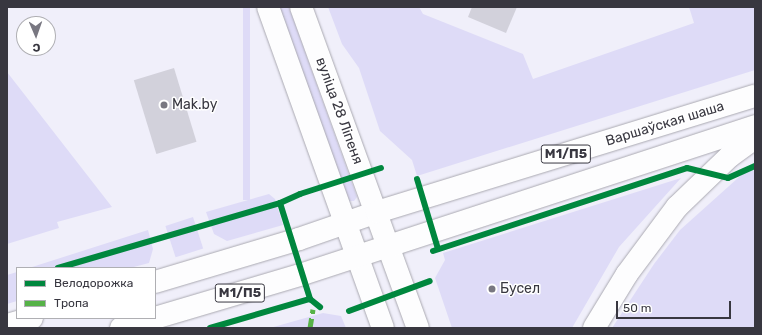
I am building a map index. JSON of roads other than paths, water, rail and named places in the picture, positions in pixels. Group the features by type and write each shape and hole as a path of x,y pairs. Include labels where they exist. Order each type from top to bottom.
{"main road":[{"path":"268,7 383,328"},
{"name":"вуліца 28 Ліпеня","path":"302,7 390,246 418,328"},
{"name":"Варшаўская шаша","path":"346,224 377,212 755,96"},
{"name":"Варшаўская шаша","path":"358,256 755,126"},
{"path":"594,328 627,274 677,207 730,156 755,138"},
{"name":"М1/П5","path":"156,282 346,224"},
{"name":"М1/П5","path":"156,318 358,256"},
{"path":"7,325 28,319"},
{"name":"М1/П5","path":"122,328 152,319"}],"place":[{"name":"Mak.by","path":"164,105"},
{"name":"Бусел","path":"492,289"}]}
